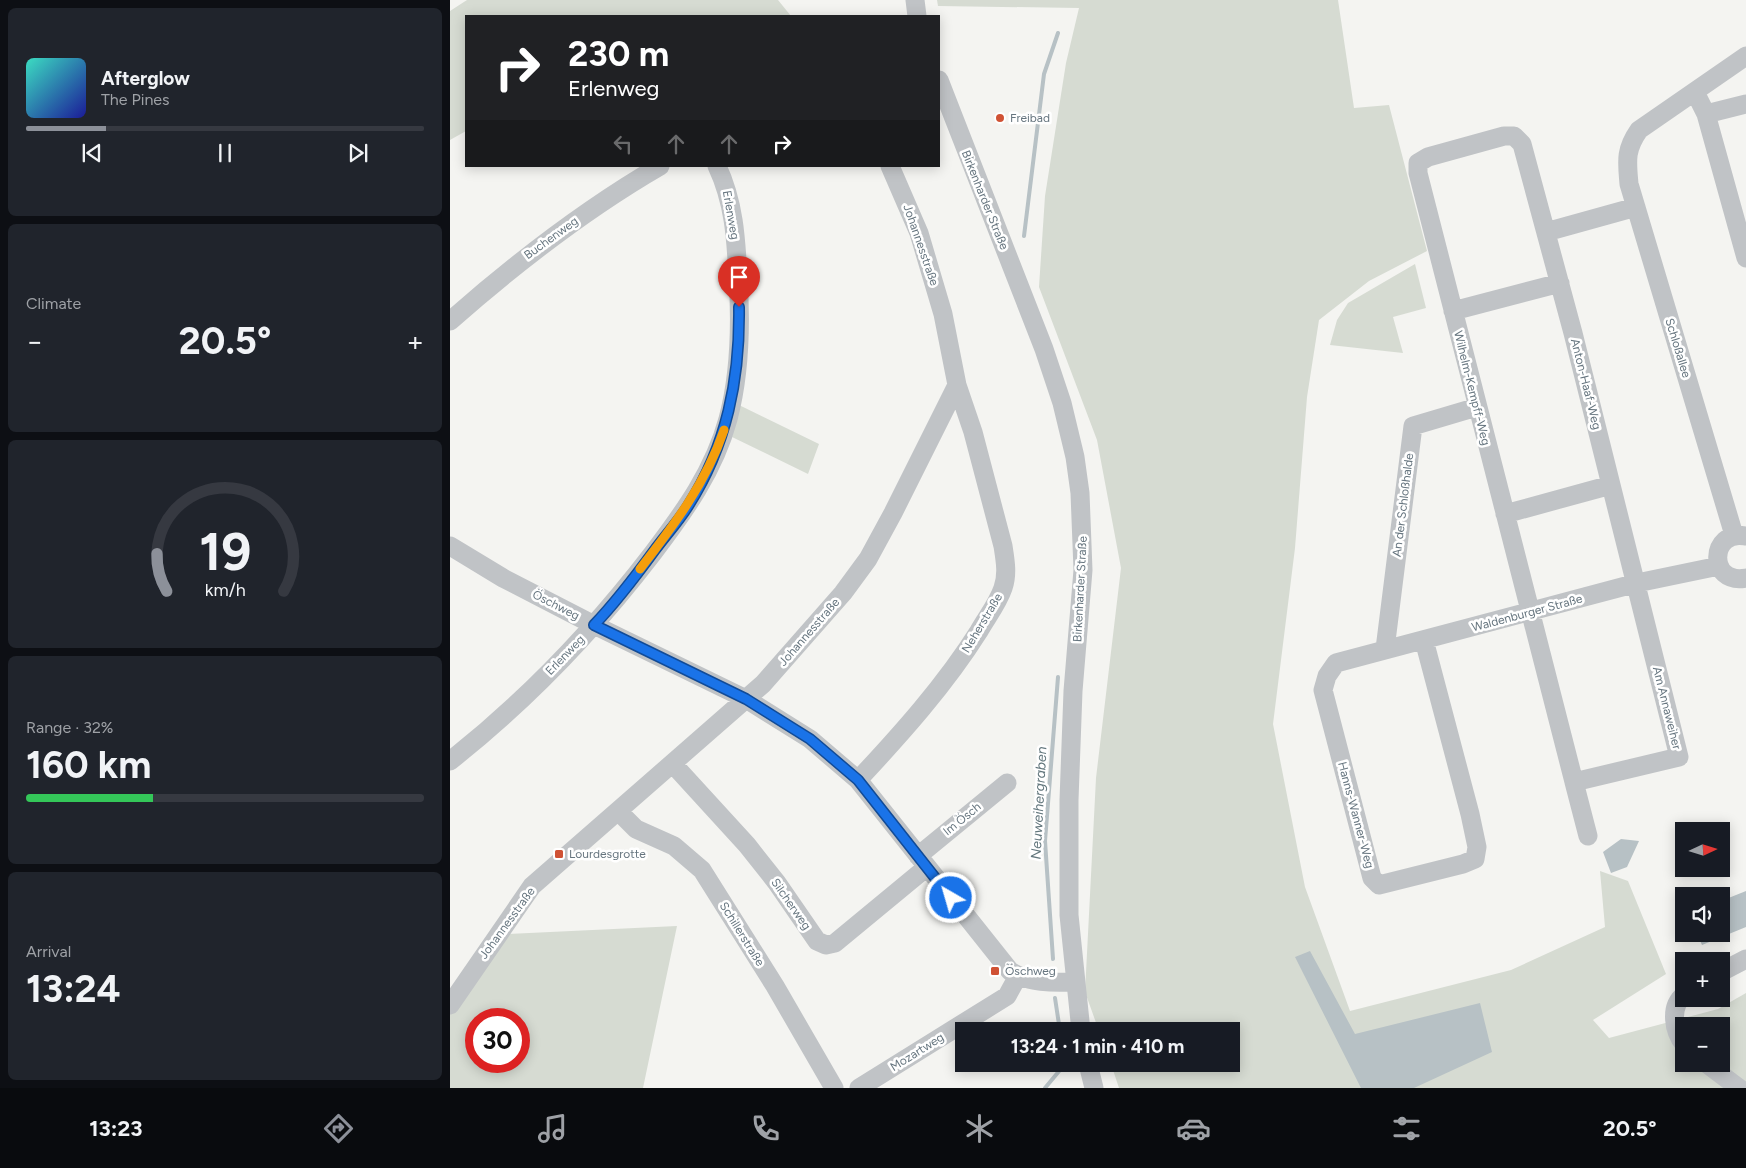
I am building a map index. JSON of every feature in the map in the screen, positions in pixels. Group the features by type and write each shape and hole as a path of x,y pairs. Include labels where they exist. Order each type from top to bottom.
{"street":[{"path":"915,0 918,15"},
{"path":"1746,56 1695,92 1706,114 1746,258"},
{"name":"Birkenharder Straße","path":"940,83 1044,349 1062,404 1075,457 1080,493 1083,570 1073,691 1069,800 1069,915 1074,982 1081,1022"},
{"name":"Schloßallee","path":"1695,92 1639,130 1630,144 1627,160 1629,184 1740,536 1725,540 1719,547 1717,556 1719,566"},
{"path":"1706,114 1746,104"},
{"name":"Anton-Haaf-Weg","path":"1418,163 1428,157 1504,136 1514,136 1522,144 1560,283 1637,584"},
{"name":"Wilhelm-Kempff-Weg","path":"1418,163 1418,173 1452,310 1530,612"},
{"name":"Buchenweg","path":"450,321 525,257 614,193 658,167"},
{"name":"Erlenweg","path":"450,760 485,733 614,604 687,508 716,454 728,420 735,384 739,326 735,224 725,183 717,167"},
{"name":"Johannesstraße","path":"451,1001 532,886 746,699 817,624 868,559 957,385 943,314 919,233 890,167"},
{"path":"1546,232 1636,207"},
{"path":"1452,310 1560,283"},
{"name":"Neherstraße","path":"858,780 936,690 964,654 998,601 1004,585 1006,564 1003,546 973,432 957,385"},
{"name":"An der Schloßhalde","path":"1385,649 1413,426 1477,407"},
{"path":"939,422 944,420 957,421 973,432"},
{"path":"1505,514 1611,485"},
{"name":"Öschweg","path":"450,546 504,578 594,625 746,699 810,739 858,780 999,959 1018,976"},
{"path":"1719,566 1730,578 1746,578"},
{"name":"Waldenburger Straße","path":"1336,663 1637,584 1719,566"},
{"name":"Am Annaweiher","path":"1574,782 1679,757 1637,584"},
{"path":"1530,612 1588,836"},
{"name":"Hanns-Wanner-Weg","path":"1336,663 1327,676 1323,690 1372,878 1379,884 1386,884 1463,864 1475,859 1478,847 1424,640"},
{"name":"Silcherweg","path":"673,764 747,845 817,941 826,945 835,942 922,862"},
{"name":"Im Ösch","path":"922,862 1007,783"},
{"name":"Schillerstraße","path":"618,811 636,830 674,846 702,870 775,986 834,1088"},
{"path":"1730,967 1746,959"},
{"path":"1018,976 1049,982 1074,982"},
{"name":"Mozartweg","path":"859,1088 1007,996 1018,976"},
{"path":"1090,1072 1094,1088"},
{"path":"1718,1072 1739,1088"}],"shaded area":[{"path":"467,0 778,0 790,15 465,15 465,132 450,140 450,11"},
{"path":"937,0 1338,0 1354,108 1389,105 1427,251 1369,281 1319,320 1307,397 1295,548 1273,724 1305,887 1350,1011 1511,970 1605,927 1600,871 1628,881 1666,974 1593,1020 1609,1038 1675,1020 1675,1072 1730,1072 1730,1017 1688,1017 1722,1007 1730,1007 1730,1002 1746,993 1746,1088 1119,1088 1114,1072 1240,1072 1240,1022 1096,1022 1085,992 1096,778 1121,568 1097,440 1039,287 1045,196 1066,63 1079,8 938,6"},
{"path":"1415,264 1426,308 1393,317 1403,353 1330,345 1337,320 1348,303"},
{"path":"739,405 819,444 808,474 732,437"},
{"path":"1621,839 1639,841 1627,867 1611,873 1603,852"},
{"path":"1746,891 1746,927 1730,934 1730,897"},
{"path":"677,926 643,1088 450,1088 450,999 507,934"},
{"path":"1310,951 1355,1034 1480,1003 1492,1052 1414,1088 1361,1088 1295,957"}],"waterway":[{"name":"Neuweihergraben","path":"1024,236 1044,74 1058,33"},
{"name":"Neuweihergraben","path":"1053,959 1045,841 1058,677"},
{"name":"Neuweihergraben","path":"1055,998 1059,1022"},
{"name":"Neuweihergraben","path":"1045,1088 1058,1072"}],"slow traffic":[{"path":"640,569 687,508 703,482 716,454 724,430"}],"place":[{"name":"Freibad","path":"1000,118"},
{"name":"Lourdesgrotte","path":"559,854"},
{"name":"Öschweg","path":"995,971"}],"route":[{"path":"739,307 735,384 728,420 716,454 703,482 687,508 614,604 594,625 767,710 810,739 858,780 951,898"}]}
